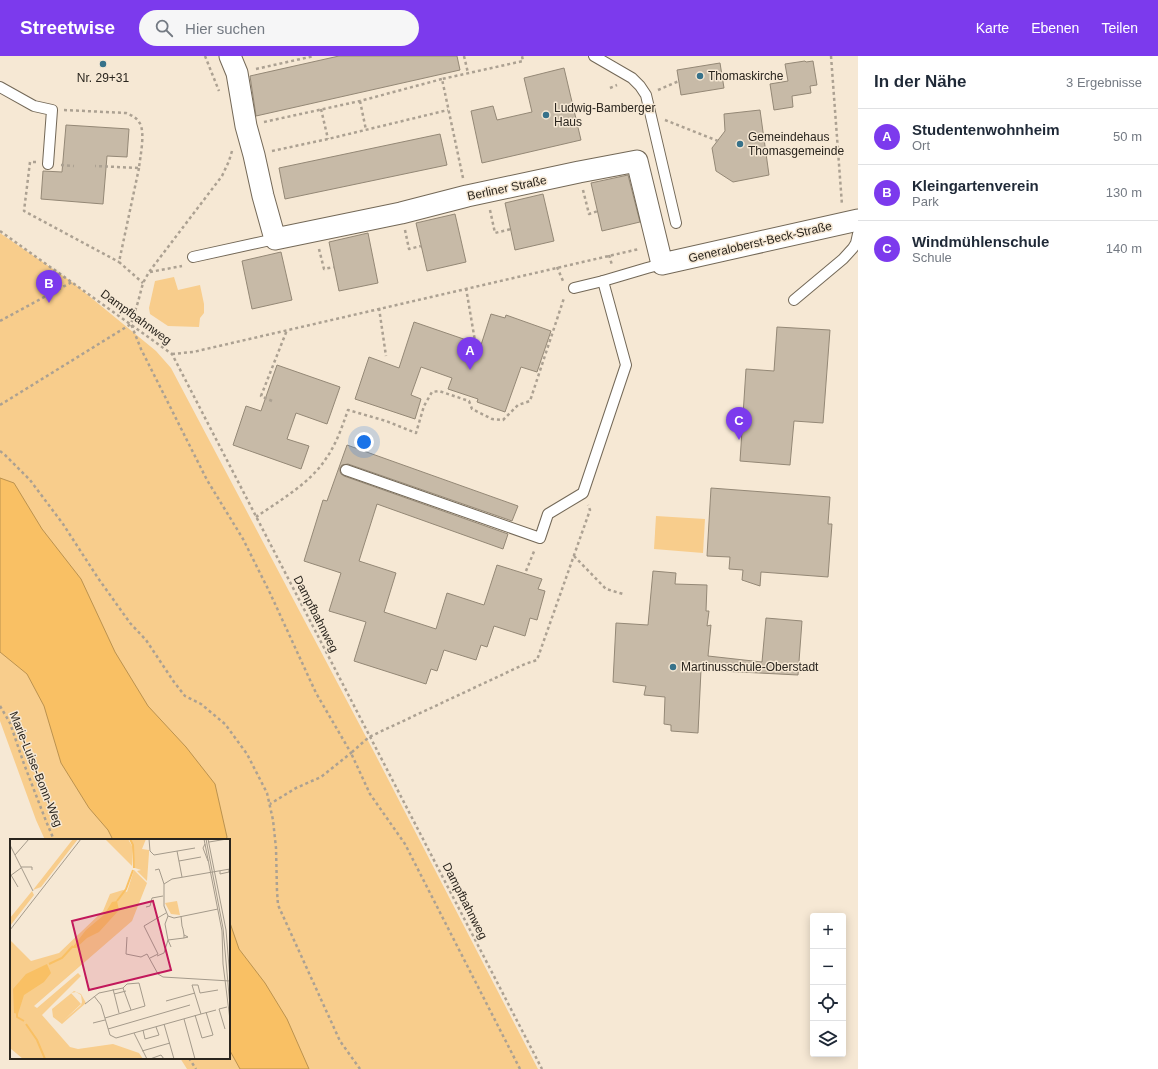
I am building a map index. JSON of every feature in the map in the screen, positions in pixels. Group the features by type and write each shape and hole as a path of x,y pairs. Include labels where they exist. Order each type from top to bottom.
{"street":[{"path":"234,64 246,126 274,239"},
{"name":"Berliner Straße","path":"274,239 315,232 579,172 637,161 662,264"},
{"name":"Generaloberst-Beck-Straße","path":"662,264 847,217"}],"lane":[{"path":"594,56 632,78 646,95 676,223"},
{"path":"1,90 34,106 52,110 48,164"},
{"path":"794,300 843,259 853,248 856,243 847,217"},
{"name":"Berliner Straße","path":"193,256 274,239"},
{"path":"574,288 662,264"},
{"path":"346,470 540,538 548,514 583,493 626,365 603,281"}],"path":[{"path":"206,56 221,95"},
{"path":"234,64 314,56"},
{"path":"464,56 468,73"},
{"path":"246,126 360,101 468,73 523,61 522,56"},
{"path":"831,56 847,217"},
{"path":"442,80 448,110 477,195 495,233 511,229"},
{"path":"646,95 679,81"},
{"path":"360,101 366,130"},
{"path":"321,109 328,140"},
{"path":"52,110 126,113 140,122 143,129 139,168 119,262"},
{"path":"254,154 328,140 448,110"},
{"path":"650,114 718,140"},
{"path":"232,149 229,161 222,176 149,272 143,283 131,324 141,349 207,480 243,539 270,593 316,693 350,753 370,794 405,844 520,1069"},
{"path":"48,164 30,162 24,211 119,262 143,283"},
{"path":"95,166 139,168"},
{"path":"579,172 589,214 598,211"},
{"path":"401,213 409,249 421,246"},
{"name":"Dampfbahnweg","path":"0,231 172,354 542,1069"},
{"path":"315,232 324,269 334,267"},
{"path":"172,354 193,352 658,244"},
{"path":"149,272 184,266"},
{"path":"0,322 72,282"},
{"path":"466,288 476,347"},
{"path":"256,517 308,480 325,460 339,434 348,410 386,421 416,432 424,406 432,392 439,391 469,401 472,409 492,419 503,420 518,405 530,401 567,291 574,288"},
{"path":"379,308 386,356"},
{"path":"0,405 131,324"},
{"path":"272,401 261,396 288,330"},
{"path":"0,451 30,480 63,524 102,584 130,623 146,640 185,696 201,704 225,724 247,754 267,793 274,820 278,905 340,1041 360,1069"},
{"path":"270,804 296,788 321,776 369,737 525,664 537,660 590,510 583,493"},
{"path":"526,571 540,538"},
{"path":"574,556 606,589 623,594"},
{"name":"Marie-Luise-Bonn-Weg","path":"0,706 10,723 24,764 54,839"},
{"path":"190,1059 196,1069"}],"shaded area":[{"path":"0,233 72,282 156,351 171,368 374,752 538,1069 187,1069 181,1059 230,1059 230,839 45,839 36,820 0,721"},
{"path":"174,277 178,290 200,285 204,304 204,313 200,318 199,327 168,326 150,314 149,308 155,281"},
{"path":"0,478 14,483 42,529 81,579 115,652 148,706 186,747 215,784 226,839 112,839 108,830 89,808 61,763 44,706 27,674 0,652"},
{"path":"656,516 705,519 703,553 654,549"},
{"path":"230,923 239,949 265,983 287,1019 309,1069 240,1069 230,1051"}],"building":[{"path":"339,56 457,56 460,70 256,116 250,76"},
{"path":"813,61 817,85 810,86 811,93 792,96 793,107 774,110 770,84 788,81 785,64"},
{"name":"Thomaskirche","path":"720,63 724,88 681,95 677,70"},
{"name":"Ludwig-Bamberger Haus","path":"564,68 581,140 482,163 471,111 493,106 497,120 532,112 524,78"},
{"name":"Gemeindehaus Thomasgemeinde","path":"760,110 769,175 733,182 716,171 712,148 725,131 724,114"},
{"path":"66,125 129,129 127,157 107,156 103,204 41,199 43,171 62,172"},
{"path":"440,134 447,165 285,199 279,168"},
{"path":"628,175 640,222 602,231 591,183"},
{"path":"543,194 554,241 515,250 505,203"},
{"path":"455,214 466,262 427,271 416,223"},
{"path":"368,233 378,283 339,291 329,242"},
{"path":"281,252 292,300 252,309 242,261"},
{"path":"491,314 505,318 506,315 551,331 537,372 521,367 505,412 477,402 478,399 448,389 452,378 421,367 411,395 421,399 415,419 355,399 369,357 399,368 414,322 481,345"},
{"path":"777,327 830,330 823,423 794,421 790,465 740,461 746,369 774,371"},
{"path":"277,365 340,387 327,424 296,413 287,439 309,446 301,469 233,445 246,406 261,411"},
{"path":"347,445 518,506 512,521 348,464 342,465 340,471 344,476 508,534 503,549 377,504 359,561 396,573 384,612 436,629 447,593 484,605 497,565 542,579 538,589 545,591 537,620 530,618 525,636 494,626 487,647 481,645 476,660 444,650 437,671 431,669 426,684 354,661 366,622 329,611 341,573 304,561 323,500 327,501"},
{"path":"711,488 830,497 828,524 832,524 828,577 761,572 760,586 742,580 743,570 729,569 730,557 707,556"},
{"path":"653,571 676,573 675,584 707,585 706,611 709,611 707,626 711,625 708,656 762,662 766,618 802,621 798,675 701,670 698,733 671,731 671,725 664,724 665,697 644,695 646,686 613,682 616,623 648,625"}],"place":[{"name":"Nr. 29+31","path":"103,64"},
{"name":"Thomaskirche","path":"700,76"},
{"name":"Ludwig-Bamberger Haus","path":"546,115"},
{"name":"Gemeindehaus Thomasgemeinde","path":"740,144"},
{"name":"Kleingartenverein","path":"49,303"},
{"name":"Studentenwohnheim","path":"470,370"},
{"name":"Windmühlenschule","path":"739,440"},
{"name":"Martinusschule-Oberstadt","path":"673,667"}]}
